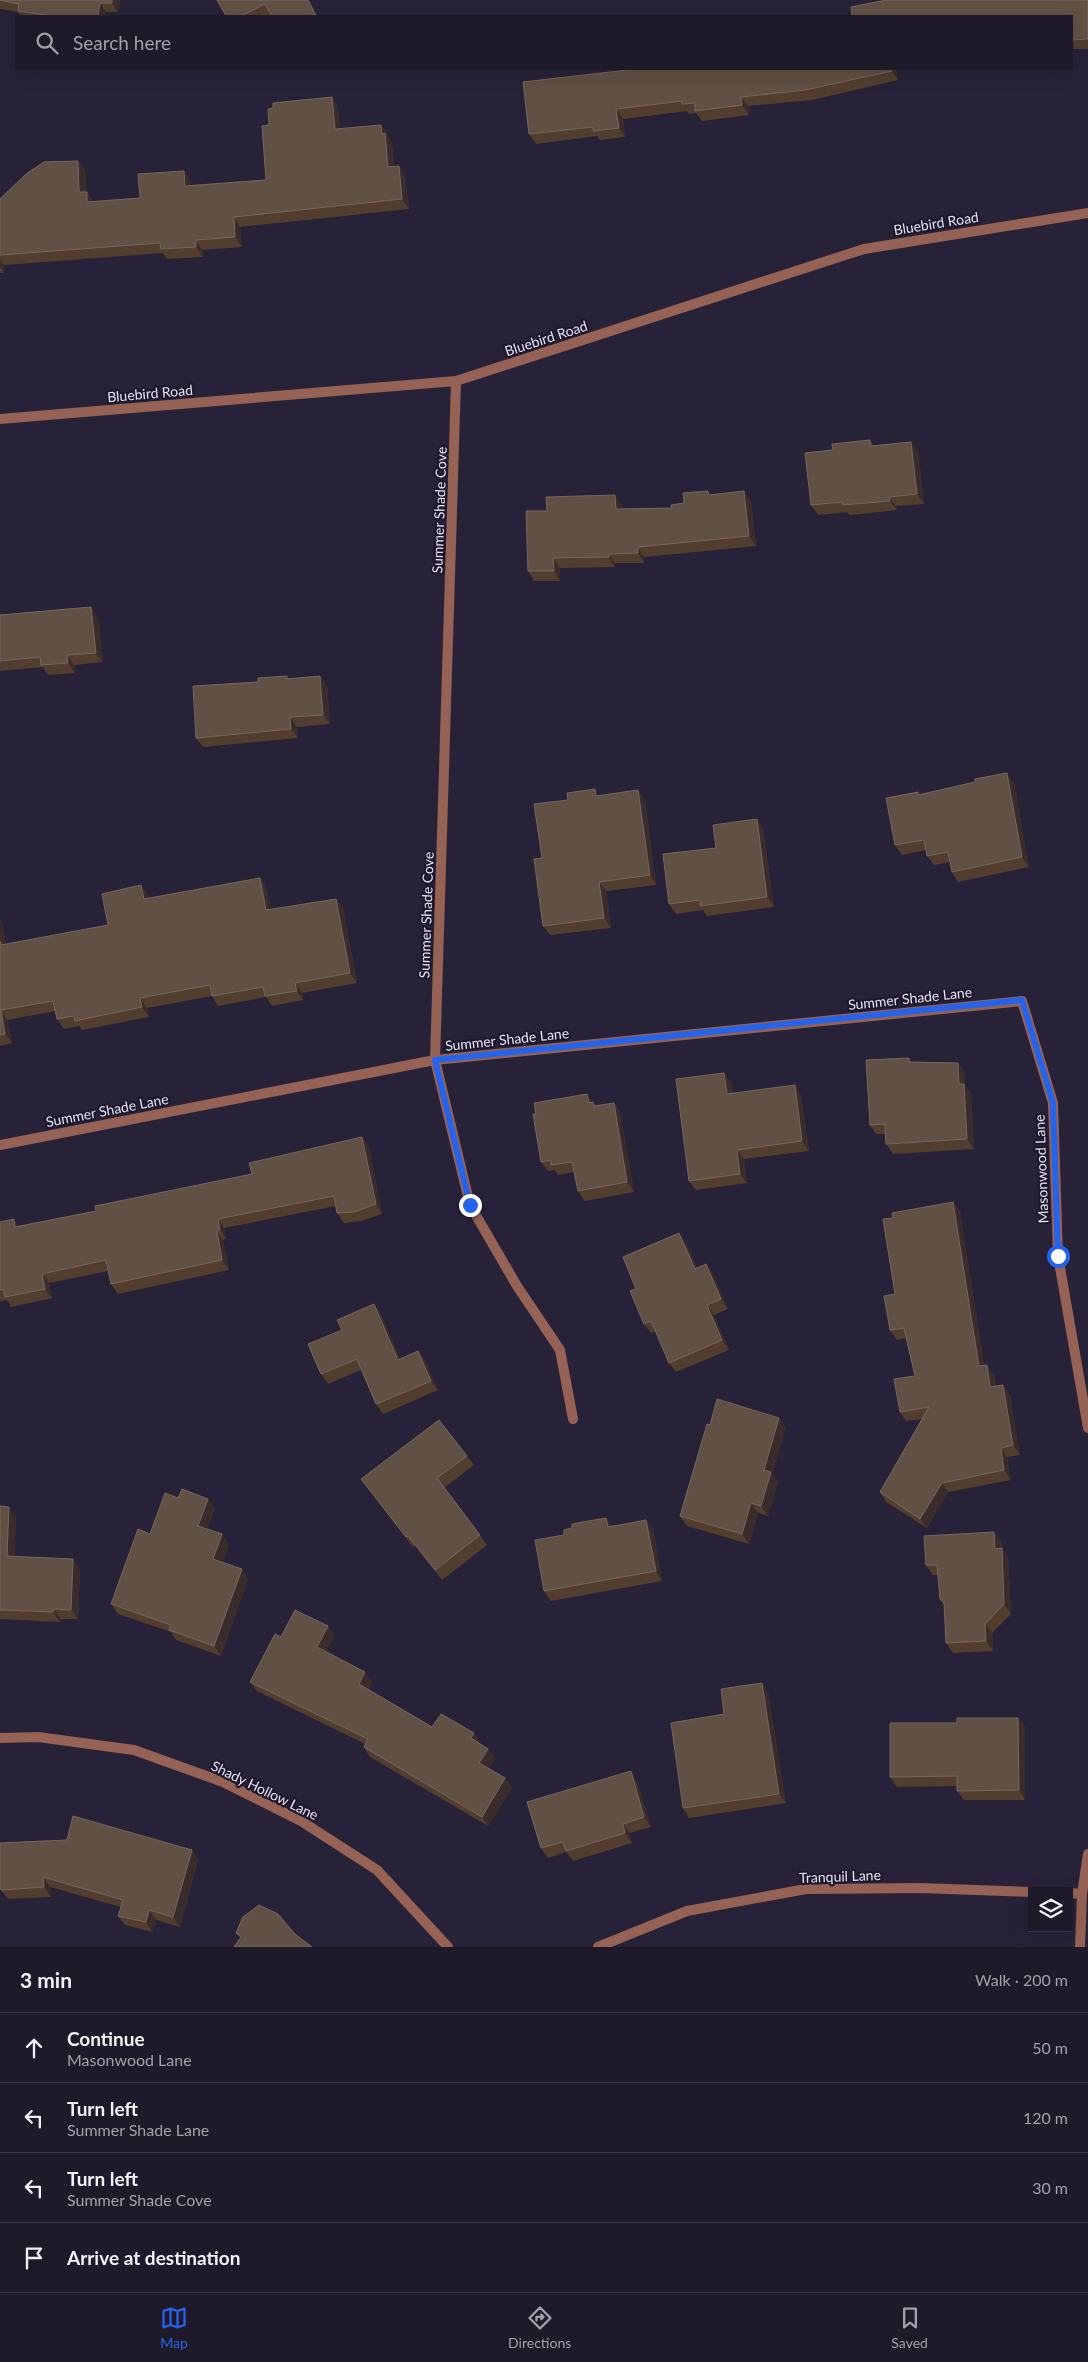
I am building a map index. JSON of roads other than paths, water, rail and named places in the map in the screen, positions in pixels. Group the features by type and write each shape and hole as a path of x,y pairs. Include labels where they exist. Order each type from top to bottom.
{"street":[{"name":"Bluebird Road","path":"0,419 456,381 864,249 1088,213"},
{"name":"Summer Shade Cove","path":"456,381 435,1060 470,1205 517,1286 560,1350 572,1418"},
{"name":"Summer Shade Lane","path":"0,1145 435,1060 1022,1000"},
{"name":"Masonwood Lane","path":"1022,1000 1053,1103 1058,1256 1088,1428"},
{"name":"Shady Hollow Lane","path":"0,1738 38,1736 134,1750 223,1782 301,1821 377,1870 448,1947"},
{"path":"1080,1947 1082,1894 1088,1854"},
{"name":"Tranquil Lane","path":"598,1947 687,1910 806,1889 920,1888 1028,1892"},
{"path":"1073,1893 1082,1894"}]}
